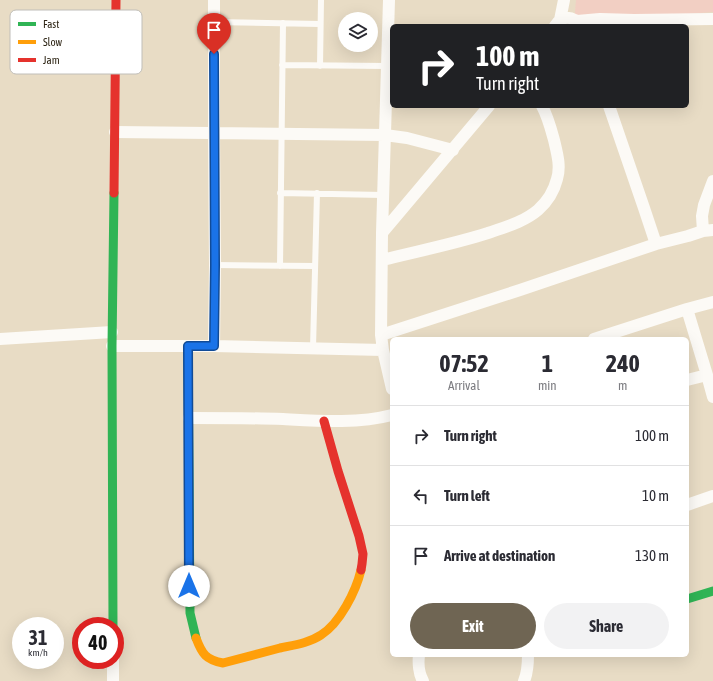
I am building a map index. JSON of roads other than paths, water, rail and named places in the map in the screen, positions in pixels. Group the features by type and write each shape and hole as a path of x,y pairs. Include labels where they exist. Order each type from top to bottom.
{"street":[{"path":"116,0 116,10"},
{"path":"214,0 214,346"},
{"path":"388,0 381,335 390,381"},
{"path":"556,24 564,0"},
{"path":"570,0 577,22"},
{"path":"556,24 569,18 577,22 600,19 634,20 713,18"},
{"path":"621,24 634,20"},
{"path":"113,617 112,332 115,74"},
{"path":"382,233 487,108"},
{"path":"382,260 468,239 503,228 523,220 537,210 547,200 554,188 559,167 558,154 543,108"},
{"path":"610,108 656,244"},
{"path":"115,132 385,135 408,138 453,150"},
{"path":"381,335 528,288 656,244 708,230 702,216 704,205 713,181"},
{"path":"600,337 713,302"},
{"path":"687,309 713,397"},
{"path":"0,339 112,332"},
{"path":"112,346 214,346 383,350"},
{"path":"188,346 190,613 200,649 206,657 213,661 223,663 320,636 337,620 359,580 364,555 360,536 343,486 324,421"},
{"path":"689,380 707,375"},
{"path":"189,418 324,421 377,419 390,416"},
{"path":"689,504 713,496"},
{"path":"689,598 713,591"},
{"path":"418,680 419,657"},
{"path":"524,681 526,677 528,657"},
{"path":"113,669 113,681"}],"lane":[{"path":"320,66 321,0"},
{"path":"214,22 320,24"},
{"path":"280,266 283,23"},
{"path":"282,65 387,66"},
{"path":"280,193 383,195"},
{"path":"313,348 317,193"},
{"path":"215,265 315,266"}]}
